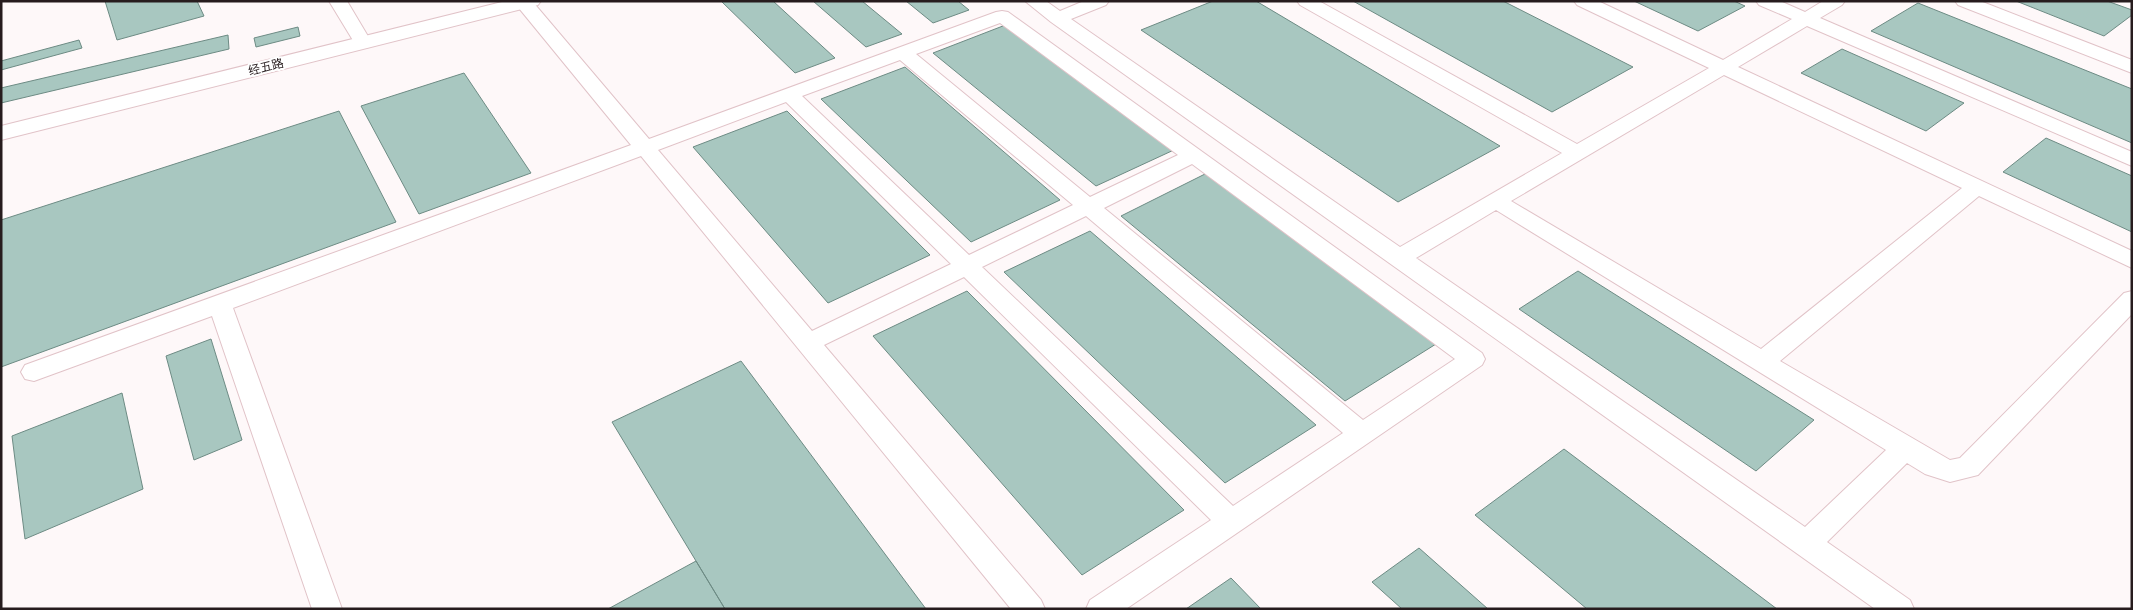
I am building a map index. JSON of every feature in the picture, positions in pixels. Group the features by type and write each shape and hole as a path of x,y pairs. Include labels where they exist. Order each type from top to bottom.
{"street":[{"name":"经五路","path":"1,133 528,2"}],"lane":[{"path":"338,1 364,43"},
{"path":"1034,1 1898,609"},
{"path":"1057,18 1100,1"},
{"path":"1306,1 1577,153"},
{"path":"1583,1 2132,260"},
{"path":"1765,1 2132,160"},
{"path":"1398,258 1836,1"},
{"path":"1964,1 2132,67"},
{"path":"528,2 644,147 1030,609"},
{"path":"34,372 1002,16 1473,359 1101,609"},
{"path":"902,52 1362,434"},
{"path":"789,94 1231,522"},
{"path":"808,343 1194,155"},
{"path":"1762,362 1977,187"},
{"path":"1496,201 1935,466 1950,471 1968,467 2132,298"},
{"path":"220,304 327,609"},
{"path":"1806,544 1905,448"}],"building":[{"path":"105,1 197,1 204,16 117,40"},
{"path":"721,1 773,1 835,58 795,73"},
{"path":"813,1 862,1 902,34 866,47"},
{"path":"906,1 958,1 969,10 933,23"},
{"path":"1213,1 1256,1 1500,146 1398,202 1141,30"},
{"path":"1353,1 1503,1 1633,67 1552,112"},
{"path":"1634,1 1734,1 1745,6 1698,31"},
{"path":"2016,1 2107,1 2132,10 2132,15 2104,36"},
{"path":"1918,3 2132,89 2132,143 1871,31"},
{"path":"1008,24 1176,149 1096,186 933,53"},
{"path":"298,27 300,36 256,47 254,38"},
{"path":"228,35 229,49 1,103 1,88"},
{"path":"79,40 82,48 1,70 1,61"},
{"path":"1842,49 1964,103 1926,131 1801,73"},
{"path":"905,67 1060,200 971,242 821,99"},
{"path":"464,73 531,173 419,214 361,106"},
{"path":"339,111 396,222 1,367 1,220"},
{"path":"787,111 930,255 828,303 693,147"},
{"path":"2046,138 2132,176 2132,232 2003,172"},
{"path":"1207,173 1436,344 1345,401 1121,216"},
{"path":"1090,231 1316,425 1225,483 1004,272"},
{"path":"1578,271 1814,420 1756,471 1519,309"},
{"path":"967,291 1184,510 1082,575 873,336"},
{"path":"211,339 242,440 194,460 166,356"},
{"path":"741,361 926,609 725,609 612,422"},
{"path":"122,393 143,489 25,539 12,436"},
{"path":"1564,449 1777,609 1587,609 1475,515"},
{"path":"1419,548 1488,609 1402,609 1372,582"},
{"path":"696,561 725,609 608,609"},
{"path":"1231,578 1261,609 1186,609"}]}
